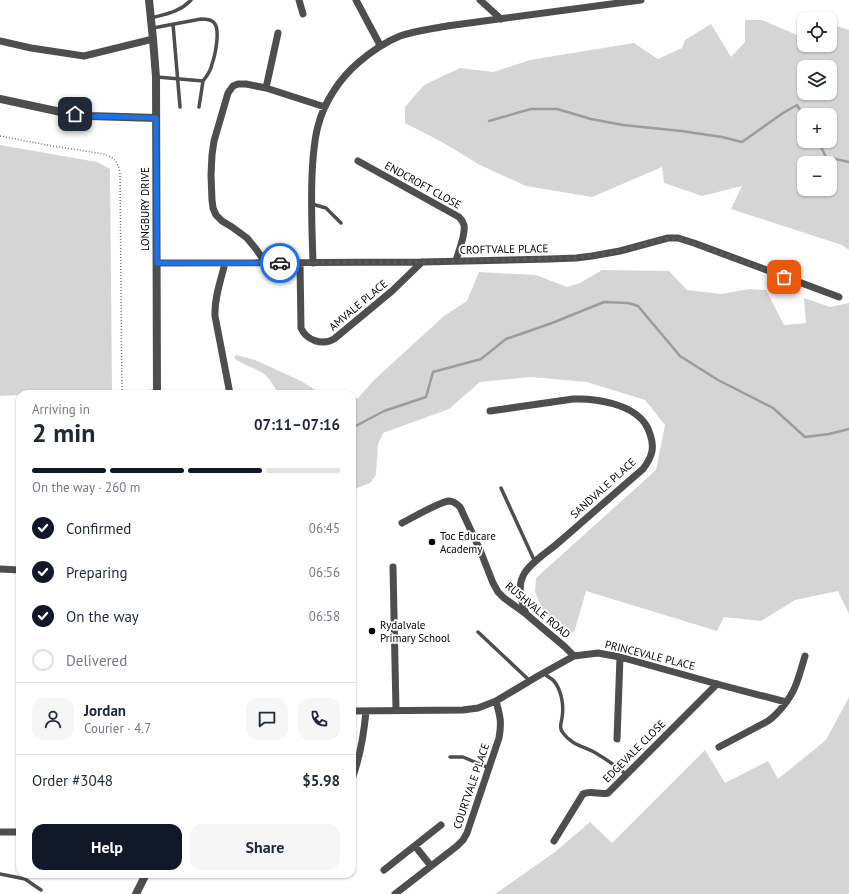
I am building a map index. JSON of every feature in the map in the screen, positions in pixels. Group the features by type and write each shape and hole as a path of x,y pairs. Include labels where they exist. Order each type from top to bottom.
{"street":[{"name":"LONGBURY DRIVE","path":"149,0 154,38 156,77 157,390"},
{"path":"299,0 303,14"},
{"path":"356,0 380,45"},
{"path":"480,0 501,19"},
{"path":"313,263 311,178 314,144 318,125 325,107 338,84 352,68 380,45 401,36 422,30 641,0"},
{"path":"266,88 278,33"},
{"path":"0,41 31,48 84,56 154,38"},
{"path":"265,262 247,238 222,221 216,215 213,208 211,175 212,155 214,141 228,93 233,86 238,84 246,84 266,88 325,107"},
{"path":"0,99 89,116 156,118"},
{"name":"ENDCROFT CLOSE","path":"358,161 459,217 464,226 464,233 456,261"},
{"name":"CROFTVALE PLACE","path":"157,263 422,262 576,258 620,251 668,238 678,238 839,297"},
{"path":"225,262 214,311 229,390"},
{"name":"AMVALE PLACE","path":"300,263 301,328 306,336 324,343 330,342 334,339 392,291 422,262"},
{"name":"SANDVALE PLACE","path":"490,411 573,399 585,398 597,400 619,406 637,416 647,426 652,439 653,451 643,468 535,562 523,575 520,585 521,596 526,614"},
{"name":"RUSHVALE ROAD","path":"402,524 447,501 460,507 498,592 526,614 574,656"},
{"path":"393,568 396,710"},
{"path":"0,569 16,570"},
{"name":"PRINCEVALE PLACE","path":"356,711 464,710 478,708 496,701 574,656 598,653 620,657 786,702"},
{"path":"719,748 772,718 786,702 795,688 805,656"},
{"path":"617,739 620,657"},
{"name":"EDGEVALE CLOSE","path":"554,841 582,794 587,792 608,793 716,684"},
{"name":"COURTVALE PLACE","path":"395,894 463,840 472,821 499,738 501,719 496,701"},
{"path":"356,769 362,745 366,711"},
{"path":"384,870 441,825"},
{"path":"0,832 16,832"},
{"path":"415,846 430,866"},
{"path":"136,894 144,878"}],"lane":[{"path":"151,18 175,12 191,0"},
{"path":"152,28 201,19 208,19 215,24 217,30 216,46 209,74 203,81 199,107"},
{"path":"173,24 180,107"},
{"path":"156,77 203,81"},
{"path":"312,204 326,208 341,223"},
{"path":"501,488 535,562"},
{"path":"478,632 530,681"},
{"path":"543,673 553,680 561,696 563,711 561,728 563,733 572,742 589,749 627,775"},
{"path":"450,757 463,757 489,768"},
{"path":"0,874 16,877"},
{"path":"20,878 25,879 41,890"}],"path":[{"path":"0,136 104,154 111,156 118,164 120,172 122,390"}],"shaded area":[{"path":"745,20 762,20 797,35 797,52 837,52 837,26 849,30 849,250 842,245 731,209 742,186 702,196 664,183 662,167 592,197 526,186 482,166 440,141 405,123 405,107 424,85 460,68 493,72 530,60 634,43 658,59 682,48 685,40 711,24 731,57 745,42"},
{"path":"0,145 97,162 110,169 112,390 16,390 16,395 0,396"},
{"path":"602,270 669,271 687,290 721,294 750,289 766,290 784,325 806,323 804,298 830,307 849,303 849,614 838,591 795,600 761,621 724,617 717,631 586,591 574,633 544,613 535,592 536,578 656,470 665,425 645,400 587,382 531,377 480,382 449,409 383,433 378,444 376,475 370,483 356,488 356,399 374,380 444,316 467,301 479,272 536,275 567,287 580,283"},
{"path":"236,355 255,360 301,381 316,390 276,390 273,384 262,373 234,358"},
{"path":"849,697 849,894 495,894 555,852 590,822 612,843 705,750 725,783 768,761 778,779 826,740"}],"waterway":[{"path":"489,121 531,109 557,109 591,119 623,125 681,131 722,137 742,142 783,113 797,105 799,108"},
{"path":"822,148 826,157 849,162"},
{"path":"356,426 384,411 426,397 433,372 481,359 506,339 552,323 604,302 628,303 638,306 680,356 718,380 773,408 805,437 829,434 849,429"}],"way so far":[{"path":"280,263 422,262 576,258 620,251 668,238 678,238 784,277"}],"place":[{"name":"Toc Educare Academy","path":"432,542"},
{"name":"Rydalvale Primary School","path":"372,631"}],"route":[{"path":"75,114 89,116 156,118 157,263 280,263"}]}
